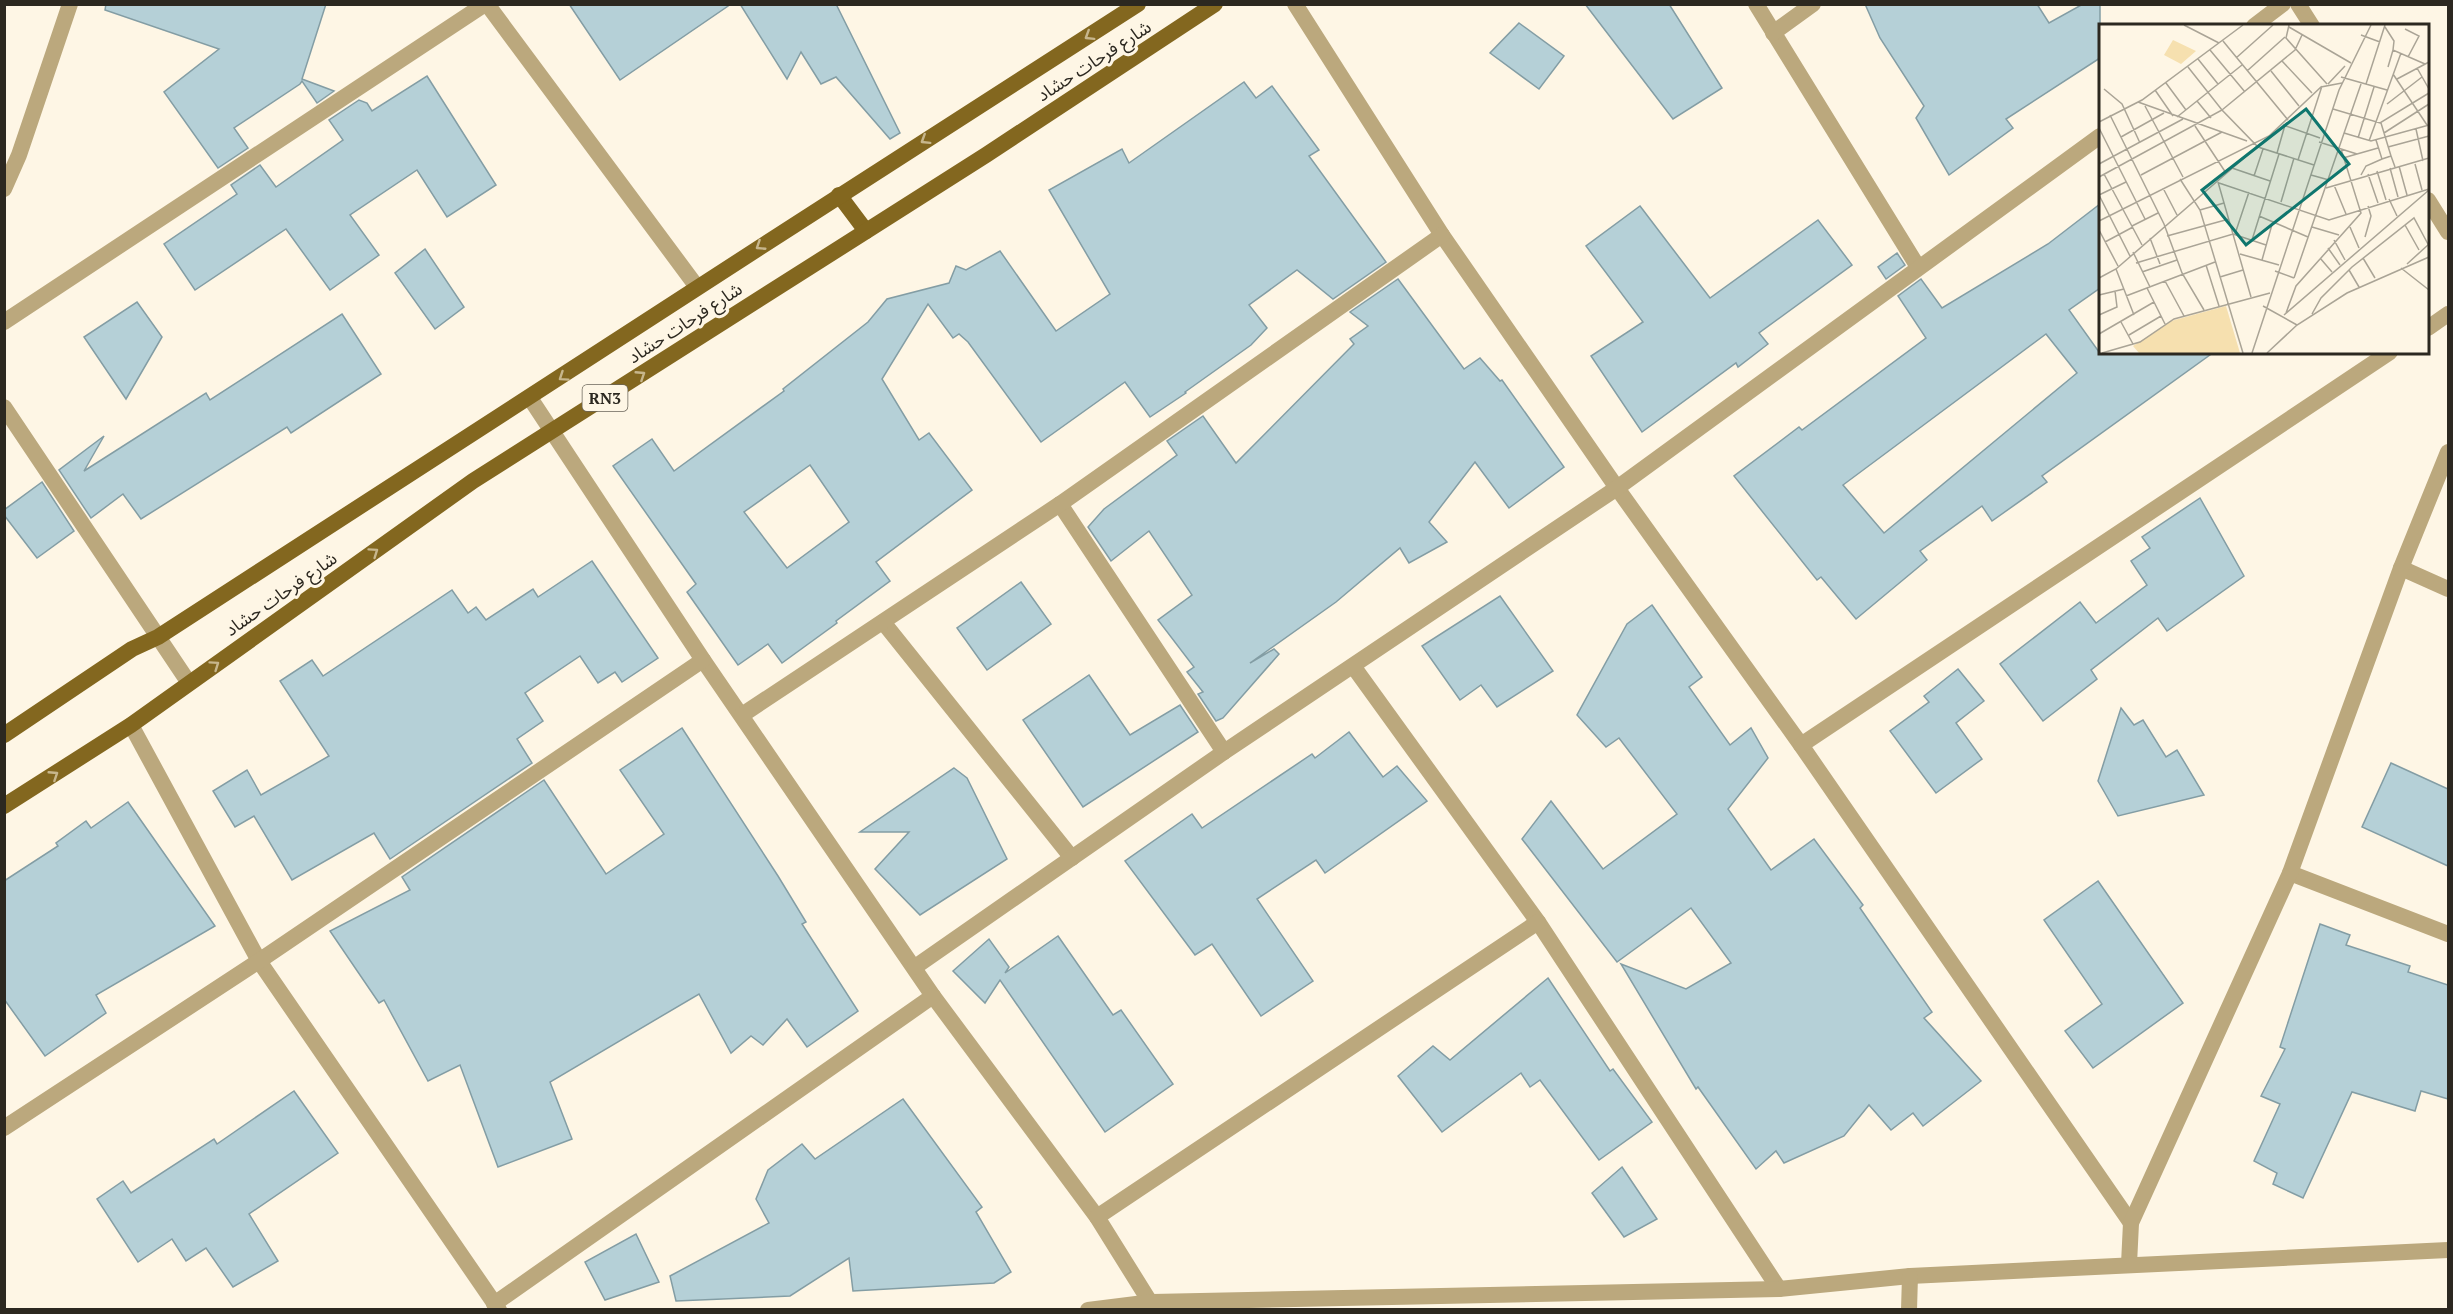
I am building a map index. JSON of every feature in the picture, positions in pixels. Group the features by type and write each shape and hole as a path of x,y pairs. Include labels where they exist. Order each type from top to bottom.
{"main road":[{"name":"شارع فرحات حشاد","path":"4,735 132,649 158,637 530,398 838,195 1138,4"},
{"name":"شارع فرحات حشاد","path":"4,806 131,725 473,481 866,231 1215,4"},
{"path":"838,195 866,231"}],"street":[{"path":"4,189 12,152 70,4"},
{"path":"4,322 486,4 697,287"},
{"path":"1295,4 1442,234 1617,488 1801,745 2131,1223"},
{"path":"1756,4 1918,267"},
{"path":"1773,33 1813,4"},
{"path":"2256,24 2283,4"},
{"path":"2298,4 2311,24"},
{"path":"915,968 1224,752 1617,488 2099,137"},
{"path":"2429,203 2448,232"},
{"path":"742,715 1060,504 1442,234"},
{"path":"2429,327 2448,314"},
{"path":"1801,745 2387,354"},
{"path":"530,398 703,660 933,996 1097,1217 1154,1306"},
{"path":"4,407 189,683"},
{"path":"2129,1264 2131,1223 2290,873 2401,568 2448,452"},
{"path":"1060,504 1224,752"},
{"path":"2401,568 2448,589"},
{"path":"883,622 1072,858"},
{"path":"4,1128 259,962 703,660"},
{"path":"1353,666 1538,922 1779,1289"},
{"path":"131,725 259,962 496,1307 933,996"},
{"path":"2290,873 2448,934"},
{"path":"1097,1217 1538,922"},
{"path":"1088,1310 1154,1306 1779,1289 1910,1276 2448,1250"},
{"path":"1909,1310 1910,1276"}],"building":[{"path":"106,4 326,4 302,79 334,91 317,103 302,81 234,128 248,148 218,168 164,92 219,49 105,10"},
{"path":"569,4 731,4 620,80"},
{"path":"740,4 836,4 900,133 890,139 836,77 821,84 801,52 787,79"},
{"path":"1585,4 1669,4 1722,88 1673,119"},
{"path":"1865,4 2037,4 2049,23 2083,4 2100,4 2099,59 2006,119 2013,128 1949,175 1916,118 1924,106 1880,38"},
{"path":"1519,23 1564,56 1539,89 1490,53"},
{"path":"427,76 496,185 447,217 417,170 350,215 379,255 330,290 286,229 195,290 164,244 237,194 231,185 260,165 276,187 343,140 329,120 359,100 367,103 372,111"},
{"path":"1244,82 1256,98 1272,86 1319,150 1309,156 1386,262 1333,299 1297,270 1249,305 1267,328 1251,345 1186,393 1150,417 1125,382 1041,442 968,342 959,334 953,338 928,304 882,379 919,440 929,433 972,490 876,562 890,581 836,621 837,623 782,663 768,644 738,665 687,592 696,584 613,466 652,439 674,471 784,391 783,389 868,322 887,299 949,283 956,266 966,270 1000,251 1056,331 1110,294 1049,190 1122,149 1129,163","holes":["810,465 849,522 787,568 744,512"]},
{"path":"2099,205 2099,289 2069,310 2099,354 2211,354 2042,476 2047,482 1992,521 1982,506 1920,551 1927,560 1856,619 1821,577 1817,580 1734,476 1799,427 1802,430 1926,338 1898,296 1921,279 1942,308 2048,244","holes":["2046,334 2077,373 1884,533 1843,485"]},
{"path":"1640,206 1710,298 1818,220 1852,265 1759,333 1768,344 1738,367 1736,363 1642,432 1591,356 1643,322 1586,246"},
{"path":"425,249 464,307 435,329 395,273"},
{"path":"1897,253 1905,265 1886,279 1878,267"},
{"path":"1398,279 1464,369 1480,358 1500,381 1502,380 1564,467 1509,508 1475,462 1429,522 1447,542 1409,563 1400,548 1336,602 1250,663 1274,649 1279,654 1223,718 1216,721 1198,694 1203,692 1187,672 1194,667 1158,620 1192,595 1149,531 1111,561 1088,527 1104,509 1177,455 1167,441 1203,416 1236,463 1354,344 1350,339 1368,326 1350,312"},
{"path":"137,302 162,337 126,399 84,337"},
{"path":"342,314 381,374 291,433 287,427 141,519 123,494 91,518 59,470 104,436 84,471 206,393 210,400"},
{"path":"42,482 74,531 37,558 4,515 4,510"},
{"path":"2200,498 2244,576 2167,631 2158,618 2091,670 2097,679 2043,721 2000,664 2080,602 2096,623 2147,585 2131,561 2150,548 2142,537"},
{"path":"592,561 658,658 622,682 615,672 598,683 580,656 525,693 543,721 517,739 532,763 390,859 374,833 292,880 254,816 235,827 213,791 247,770 261,795 329,756 280,681 312,660 323,676 452,590 468,613 476,607 486,620 533,589 538,597"},
{"path":"1021,582 1051,624 987,670 957,628"},
{"path":"1500,596 1553,671 1497,707 1481,685 1460,700 1422,646"},
{"path":"1652,605 1702,677 1689,687 1730,745 1751,728 1768,758 1728,809 1771,870 1814,839 1863,905 1860,908 1932,1012 1924,1018 1981,1081 1923,1126 1913,1113 1891,1130 1869,1105 1844,1136 1784,1163 1776,1151 1756,1169 1698,1087 1696,1089 1621,964 1686,989 1731,963 1691,908 1617,962 1522,839 1551,801 1603,869 1677,814 1619,738 1606,747 1577,715 1627,624"},
{"path":"1958,669 1984,701 1956,723 1982,759 1936,793 1890,731 1929,702 1924,696"},
{"path":"1089,675 1130,735 1180,705 1198,732 1083,807 1023,720"},
{"path":"2121,708 2134,725 2143,720 2166,757 2177,750 2204,795 2118,816 2098,781"},
{"path":"682,728 778,876 806,922 802,924 858,1011 807,1047 787,1019 763,1045 751,1036 731,1053 699,994 550,1082 572,1139 498,1167 460,1065 428,1081 384,1000 379,1003 330,931 410,890 402,877 544,780 606,874 664,834 620,770"},
{"path":"1349,732 1383,777 1397,766 1427,801 1325,873 1316,860 1257,899 1313,981 1261,1016 1212,944 1195,955 1125,861 1192,814 1202,828 1312,754 1315,758"},
{"path":"2391,763 2448,789 2448,866 2362,827"},
{"path":"954,768 967,778 1007,859 920,915 875,869 909,832 860,832"},
{"path":"128,802 215,926 96,995 106,1013 45,1056 4,999 4,881 58,846 56,843 86,821 91,828"},
{"path":"2098,881 2183,1003 2093,1068 2065,1031 2102,1004 2044,920"},
{"path":"2320,924 2350,935 2346,945 2410,966 2408,972 2448,985 2448,1099 2421,1091 2415,1111 2352,1092 2303,1198 2273,1184 2277,1173 2254,1161 2280,1104 2261,1096 2285,1049 2280,1047"},
{"path":"1058,936 1113,1015 1121,1010 1173,1084 1105,1132 1000,980 985,1003 953,971 989,939 1009,967 1005,973"},
{"path":"1548,978 1610,1071 1613,1069 1652,1122 1599,1160 1540,1080 1530,1087 1521,1073 1442,1132 1398,1076 1433,1046 1450,1060"},
{"path":"294,1091 338,1153 249,1214 278,1261 233,1287 206,1248 186,1261 172,1239 138,1262 97,1199 123,1181 131,1193 214,1139 217,1144"},
{"path":"903,1099 982,1207 976,1212 1011,1272 994,1283 853,1291 849,1258 790,1296 676,1301 670,1276 769,1223 756,1199 768,1170 802,1144 815,1159"},
{"path":"1622,1167 1657,1219 1624,1237 1592,1193"},
{"path":"636,1234 659,1282 605,1300 585,1262"}]}
